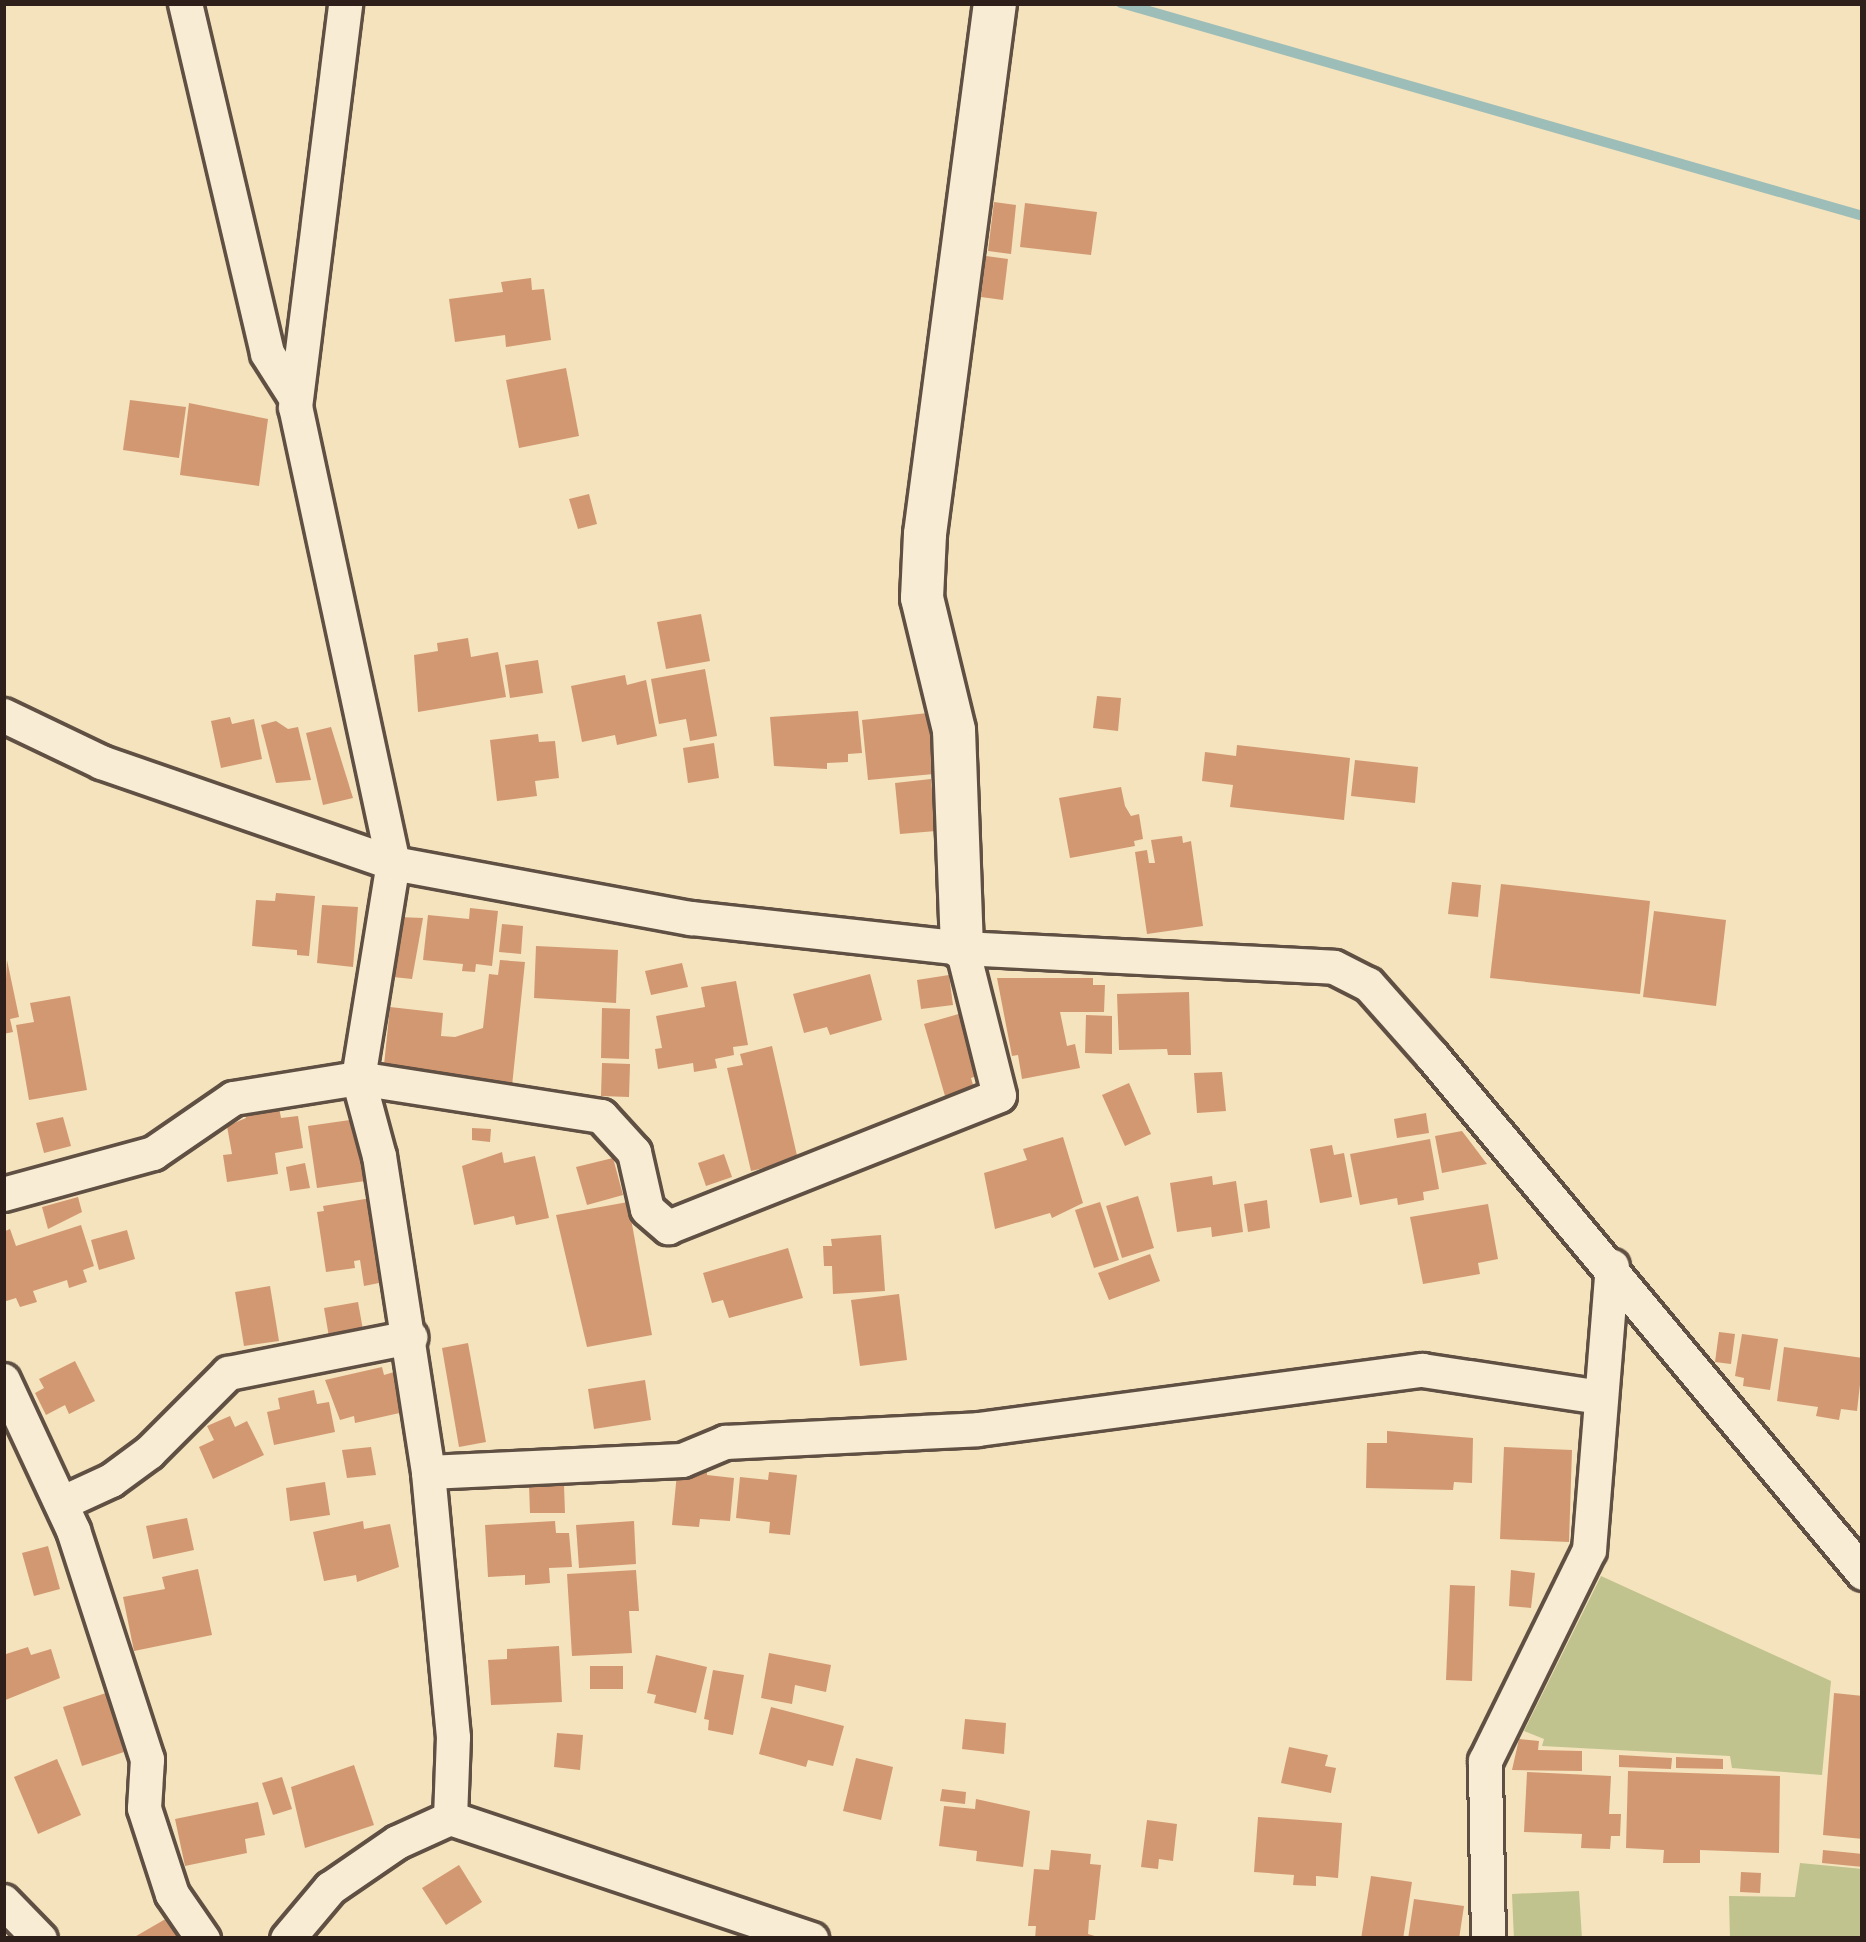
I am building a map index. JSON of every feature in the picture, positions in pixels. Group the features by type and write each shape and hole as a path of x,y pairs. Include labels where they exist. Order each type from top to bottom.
{"street":[{"path":"184,3 267,353 296,397"},
{"path":"344,3 296,397 303,464 393,863 358,1078 379,1156 428,1472 453,1737 450,1817"},
{"path":"3,1194 153,1154 233,1098 358,1078 601,1116 634,1152 647,1209 668,1227 999,1095 962,948 954,730 922,598 925,534 995,3"},
{"path":"3,716 101,762 393,863 691,917 962,948 1334,967 1368,984 1612,1266 1863,1573"},
{"path":"1488,1939 1485,1761 1589,1550 1612,1266"},
{"path":"61,1503 111,1480 149,1452 229,1373 410,1337"},
{"path":"428,1472 682,1460 725,1442 978,1429 1422,1370 1601,1397"},
{"path":"3,1380 61,1503 147,1759 144,1808 172,1894 203,1939"},
{"path":"287,1939 330,1888 397,1842 450,1817 812,1939"},
{"path":"3,1901 40,1939"}],"green space":[{"path":"1601,1576 1831,1681 1822,1775 1732,1768 1730,1756 1542,1746 1544,1739 1524,1731"},
{"path":"1800,1863 1863,1869 1863,1939 1730,1939 1729,1896 1795,1897"},
{"path":"1579,1891 1582,1939 1514,1939 1512,1894"}],"building":[{"path":"994,202 1016,205 1011,254 988,251"},
{"path":"1025,203 1097,212 1091,255 1020,247"},
{"path":"986,256 1008,259 1003,300 981,297"},
{"path":"531,278 532,290 544,289 551,340 506,347 505,335 455,342 449,299 503,292 501,282"},
{"path":"566,368 579,436 519,448 506,380"},
{"path":"130,400 186,407 179,458 123,450"},
{"path":"189,403 268,419 259,486 180,475"},
{"path":"589,494 597,524 578,529 569,499"},
{"path":"701,614 710,661 666,669 657,622"},
{"path":"468,638 471,657 498,652 506,697 418,712 414,655 438,651 437,643"},
{"path":"538,660 543,693 510,698 505,665"},
{"path":"705,669 717,736 690,741 686,719 659,724 651,679"},
{"path":"625,675 627,685 646,680 657,736 617,745 615,735 582,742 571,686"},
{"path":"1097,696 1121,698 1118,731 1093,728"},
{"path":"858,711 862,753 848,754 848,762 827,763 827,769 774,766 770,717"},
{"path":"928,713 934,774 868,780 862,720"},
{"path":"230,717 232,724 254,719 262,759 221,768 211,721"},
{"path":"276,721 288,729 298,727 311,780 276,783 261,725"},
{"path":"331,727 353,798 323,805 306,733"},
{"path":"538,734 539,742 555,741 559,778 535,781 537,796 497,801 490,740"},
{"path":"714,743 719,778 688,783 683,748"},
{"path":"1237,745 1350,758 1344,820 1230,807 1233,785 1202,781 1205,752 1236,756"},
{"path":"1355,760 1418,767 1415,803 1351,796"},
{"path":"931,779 936,831 900,834 895,783"},
{"path":"1121,787 1131,816 1139,814 1143,839 1134,841 1135,846 1070,858 1059,798"},
{"path":"1182,836 1183,843 1191,841 1203,926 1147,934 1135,852 1147,850 1149,863 1155,863 1151,840"},
{"path":"1452,882 1481,885 1478,917 1448,914"},
{"path":"1501,884 1650,901 1640,994 1490,978"},
{"path":"276,893 315,896 309,956 297,955 297,950 252,946 256,900 275,901"},
{"path":"322,905 358,907 353,967 317,963"},
{"path":"470,908 498,911 492,966 476,964 475,972 462,971 463,964 423,960 428,915 469,919"},
{"path":"1654,911 1726,920 1716,1006 1643,997"},
{"path":"398,917 423,918 412,979 393,977"},
{"path":"502,924 523,926 521,954 499,952"},
{"path":"536,946 618,950 616,1003 534,998"},
{"path":"7,960 19,1017 10,1019 13,1032 3,1034"},
{"path":"500,960 525,962 512,1086 383,1075 390,1007 443,1013 441,1036 455,1037 483,1028 489,974 498,975"},
{"path":"682,963 688,987 651,995 645,971"},
{"path":"870,974 882,1020 830,1035 827,1027 804,1033 793,994"},
{"path":"949,975 953,1005 921,1009 917,980"},
{"path":"997,978 1093,978 1093,985 1105,985 1104,1012 1060,1012 1067,1046 1075,1044 1080,1068 1022,1079 1018,1055 1012,1056"},
{"path":"736,981 748,1045 733,1047 734,1055 715,1059 717,1068 694,1072 693,1063 658,1069 655,1049 662,1048 656,1016 705,1007 701,987"},
{"path":"1189,992 1191,1055 1168,1055 1167,1049 1119,1050 1117,994"},
{"path":"70,996 87,1090 29,1100 16,1025 34,1022 30,1003"},
{"path":"602,1008 630,1009 629,1059 601,1058"},
{"path":"962,1013 980,1075 971,1078 974,1088 945,1096 924,1024"},
{"path":"1086,1015 1112,1016 1112,1054 1085,1053"},
{"path":"772,1046 798,1160 751,1171 727,1068 743,1065 740,1054"},
{"path":"602,1063 630,1064 629,1097 601,1096"},
{"path":"1222,1072 1226,1111 1197,1113 1194,1073"},
{"path":"1129,1083 1151,1134 1125,1146 1102,1095"},
{"path":"278,1102 281,1118 298,1116 303,1148 275,1153 278,1174 227,1182 223,1155 232,1154 227,1126 246,1118 244,1108"},
{"path":"1426,1113 1429,1133 1397,1138 1394,1119"},
{"path":"63,1117 71,1146 44,1153 36,1123"},
{"path":"357,1119 365,1181 317,1188 308,1126"},
{"path":"472,1128 491,1129 490,1142 472,1140"},
{"path":"1462,1131 1487,1164 1442,1173 1435,1136"},
{"path":"1063,1137 1083,1203 1052,1218 1050,1213 995,1229 984,1173 1027,1160 1023,1149"},
{"path":"1430,1139 1439,1189 1423,1192 1424,1200 1398,1205 1397,1198 1360,1205 1350,1154"},
{"path":"1332,1145 1334,1155 1344,1153 1352,1197 1320,1203 1310,1149"},
{"path":"502,1152 504,1163 535,1156 549,1218 516,1225 514,1216 474,1225 462,1166"},
{"path":"724,1154 732,1177 706,1186 698,1163"},
{"path":"613,1158 623,1195 587,1205 576,1167"},
{"path":"305,1163 310,1188 290,1191 286,1167"},
{"path":"1212,1176 1213,1185 1236,1181 1243,1232 1212,1237 1211,1227 1177,1232 1170,1183"},
{"path":"1138,1196 1154,1248 1122,1258 1106,1206"},
{"path":"78,1197 82,1212 48,1229 42,1207"},
{"path":"371,1198 384,1282 364,1286 360,1260 354,1261 355,1268 326,1272 317,1212 324,1211 323,1206"},
{"path":"1267,1200 1270,1228 1248,1232 1244,1204"},
{"path":"628,1202 652,1335 587,1347 556,1215"},
{"path":"1100,1202 1119,1260 1094,1268 1075,1210"},
{"path":"1488,1204 1498,1259 1478,1263 1480,1274 1423,1284 1410,1217"},
{"path":"81,1225 94,1266 83,1270 87,1282 69,1288 67,1280 33,1291 37,1302 20,1307 16,1298 3,1302 3,1232 10,1229 16,1246"},
{"path":"127,1230 135,1259 99,1270 91,1240"},
{"path":"881,1235 885,1291 833,1294 832,1266 824,1266 823,1246 832,1246 831,1239"},
{"path":"788,1248 803,1298 729,1318 723,1300 712,1303 703,1273"},
{"path":"1150,1254 1160,1281 1109,1300 1098,1273"},
{"path":"270,1286 279,1341 244,1346 235,1292"},
{"path":"899,1294 907,1360 860,1366 851,1300"},
{"path":"358,1302 363,1330 329,1337 324,1308"},
{"path":"1719,1332 1735,1334 1731,1364 1715,1362"},
{"path":"1742,1334 1778,1339 1770,1390 1743,1386 1744,1378 1735,1376"},
{"path":"468,1343 486,1442 459,1447 442,1348"},
{"path":"1784,1347 1863,1358 1857,1411 1841,1409 1839,1420 1816,1416 1818,1407 1777,1401"},
{"path":"75,1361 95,1401 69,1414 65,1405 46,1415 35,1393 44,1388 39,1379"},
{"path":"382,1367 384,1375 394,1372 404,1412 355,1423 354,1416 340,1420 325,1380"},
{"path":"645,1380 651,1420 594,1429 588,1389"},
{"path":"314,1390 317,1404 329,1402 335,1432 274,1445 267,1412 280,1409 278,1398"},
{"path":"230,1416 235,1427 247,1421 264,1455 213,1479 199,1447 214,1440 207,1426"},
{"path":"1387,1431 1473,1438 1472,1483 1454,1482 1453,1490 1366,1488 1367,1443 1387,1443"},
{"path":"371,1447 376,1475 347,1478 342,1450"},
{"path":"1504,1447 1572,1450 1569,1542 1500,1539"},
{"path":"707,1467 707,1475 734,1478 730,1521 700,1519 699,1527 672,1525 677,1473"},
{"path":"769,1472 797,1475 790,1535 769,1533 770,1522 736,1518 740,1477 768,1480"},
{"path":"325,1482 330,1515 290,1521 286,1488"},
{"path":"529,1485 564,1485 565,1513 530,1513"},
{"path":"187,1518 194,1550 153,1559 146,1526"},
{"path":"363,1521 364,1529 390,1524 399,1567 357,1582 356,1575 324,1581 313,1532"},
{"path":"555,1521 556,1533 569,1533 572,1567 549,1568 550,1583 525,1585 525,1575 488,1577 485,1525"},
{"path":"634,1521 636,1564 579,1568 576,1525"},
{"path":"48,1546 60,1589 34,1596 22,1553"},
{"path":"198,1569 212,1635 134,1651 123,1597 165,1589 162,1577"},
{"path":"636,1570 639,1611 629,1611 632,1653 572,1656 567,1574"},
{"path":"1511,1570 1535,1573 1531,1608 1509,1606"},
{"path":"1450,1585 1475,1586 1472,1681 1446,1680"},
{"path":"559,1646 562,1702 491,1705 488,1660 507,1659 507,1649"},
{"path":"28,1647 31,1655 51,1649 60,1678 3,1701 3,1655"},
{"path":"769,1653 831,1665 826,1692 795,1685 792,1704 761,1698"},
{"path":"656,1655 707,1667 696,1713 654,1703 656,1695 647,1693"},
{"path":"590,1666 623,1666 623,1689 590,1689"},
{"path":"713,1670 744,1675 733,1735 708,1730 709,1720 704,1719"},
{"path":"106,1693 124,1752 82,1766 63,1707"},
{"path":"1834,1693 1863,1696 1863,1839 1823,1835"},
{"path":"771,1707 844,1726 833,1766 808,1760 806,1767 759,1754"},
{"path":"965,1719 1006,1723 1004,1754 962,1749"},
{"path":"557,1733 583,1735 580,1770 554,1767"},
{"path":"1519,1739 1539,1741 1538,1750 1582,1751 1582,1771 1512,1770"},
{"path":"1289,1747 1328,1755 1325,1766 1336,1768 1331,1793 1281,1783"},
{"path":"1619,1755 1672,1758 1671,1769 1619,1767"},
{"path":"1676,1757 1723,1759 1723,1769 1676,1768"},
{"path":"856,1758 893,1767 881,1820 843,1811"},
{"path":"57,1759 81,1815 38,1834 14,1777"},
{"path":"354,1765 374,1825 305,1848 291,1787"},
{"path":"1628,1771 1780,1776 1779,1853 1700,1850 1700,1863 1663,1863 1664,1850 1626,1848"},
{"path":"1527,1772 1611,1776 1609,1814 1621,1814 1620,1836 1611,1836 1610,1849 1581,1848 1582,1834 1524,1832"},
{"path":"282,1777 292,1809 273,1815 262,1783"},
{"path":"942,1789 966,1792 965,1804 940,1801"},
{"path":"976,1799 1030,1811 1023,1867 976,1861 977,1851 939,1846 944,1806 975,1809"},
{"path":"258,1802 265,1835 245,1839 247,1853 185,1866 175,1819"},
{"path":"1258,1817 1342,1823 1338,1878 1316,1876 1316,1886 1293,1885 1294,1875 1254,1872"},
{"path":"1147,1820 1177,1824 1173,1861 1159,1859 1158,1869 1141,1867"},
{"path":"1051,1850 1091,1854 1090,1864 1101,1865 1095,1920 1089,1920 1088,1934 1105,1939 1035,1939 1036,1926 1028,1926 1034,1869 1049,1870"},
{"path":"1823,1850 1863,1854 1863,1867 1822,1863"},
{"path":"459,1865 482,1902 446,1925 422,1888"},
{"path":"1741,1872 1761,1873 1760,1893 1740,1892"},
{"path":"1371,1876 1412,1882 1403,1939 1361,1939"},
{"path":"1414,1899 1464,1906 1459,1939 1408,1939"},
{"path":"169,1917 182,1939 131,1939"}],"waterway":[{"path":"1121,3 1863,216"}]}
